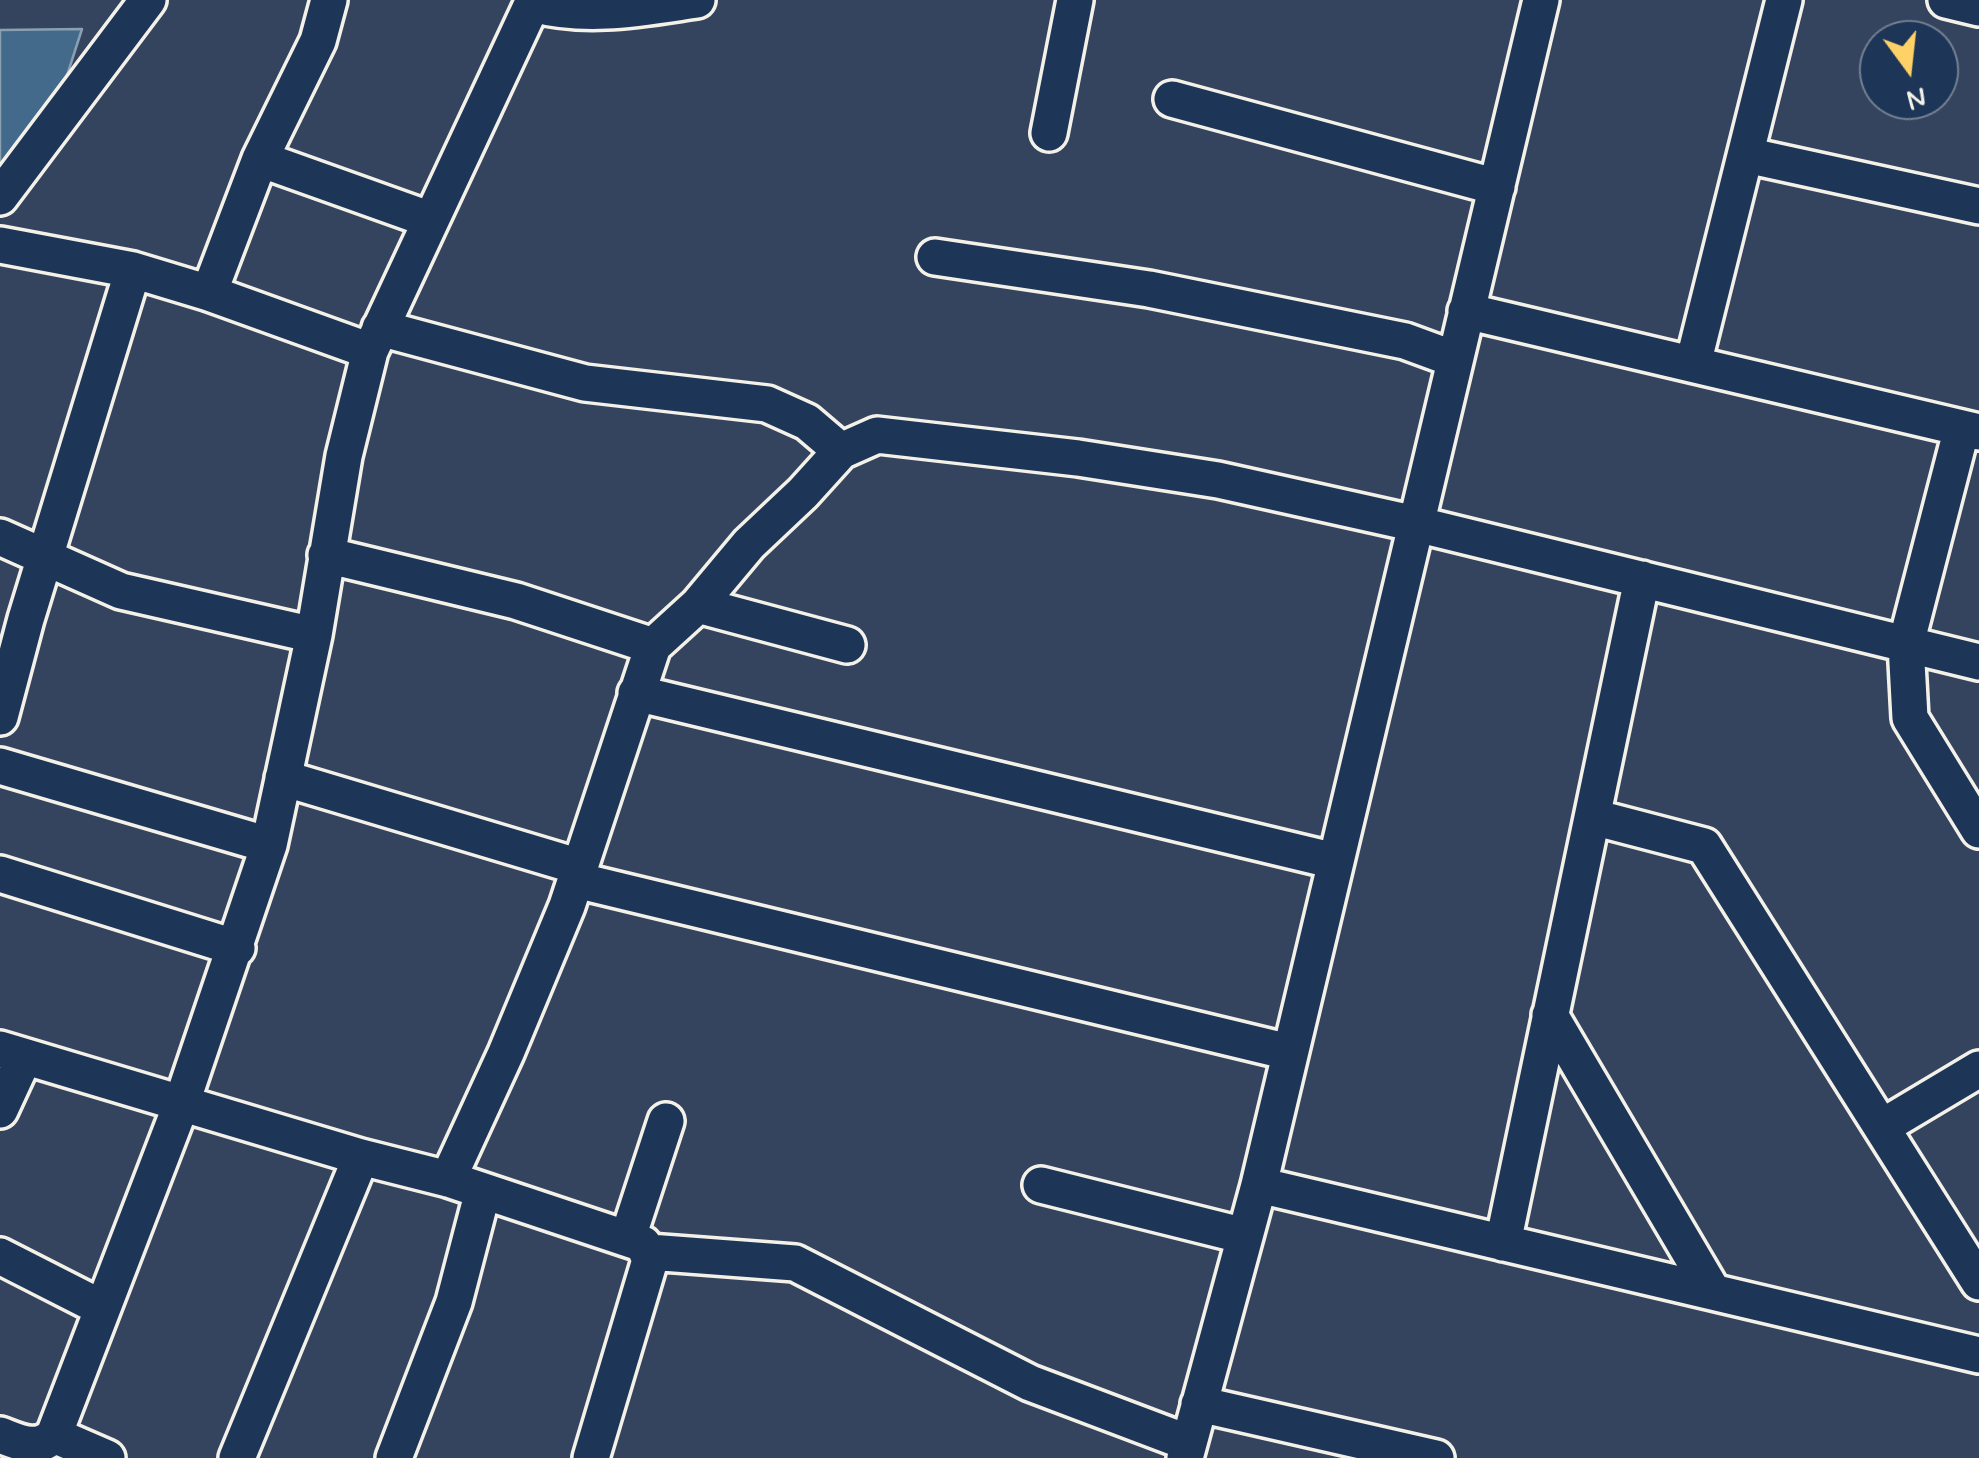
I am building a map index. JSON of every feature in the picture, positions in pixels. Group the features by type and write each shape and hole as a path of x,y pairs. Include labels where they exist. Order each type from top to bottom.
{"street":[{"path":"0,196 148,0"},
{"path":"209,293 260,159 318,40 329,0"},
{"path":"0,1435 30,1445 43,1444 54,1435 182,1105 269,844 314,634 351,425 375,340 533,2 559,12 620,12 698,0"},
{"path":"1049,133 1075,0"},
{"path":"0,1110 12,1054 361,1157 448,1178 638,1244 795,1263 1030,1383 1187,1450 1260,1185 1540,0"},
{"path":"1692,364 1784,0"},
{"path":"1946,0 1979,8"},
{"path":"1172,99 1497,187"},
{"path":"1746,155 1979,206"},
{"path":"260,159 431,220"},
{"path":"0,245 133,270 375,340 585,383 767,404 807,422 841,451"},
{"path":"934,256 1149,289 1405,341 1454,359"},
{"path":"0,717 44,558 133,270"},
{"path":"1466,312 1970,430 1906,644 1910,718 1979,830"},
{"path":"448,1178 506,1052 578,874 653,646 698,606 749,544 841,451 877,435 1078,458 1218,480 1416,524 1979,662"},
{"path":"0,537 121,591 314,634"},
{"path":"326,555 516,601 653,646"},
{"path":"1503,1243 1642,579"},
{"path":"698,606 846,645"},
{"path":"636,693 1335,861"},
{"path":"0,766 269,844"},
{"path":"283,778 578,874 1289,1052"},
{"path":"1592,816 1704,846 1979,1282"},
{"path":"0,874 237,948"},
{"path":"1550,1015 1713,1292"},
{"path":"1882,1127 1979,1069"},
{"path":"591,1458 650,1260 638,1244 666,1121"},
{"path":"237,1458 361,1157"},
{"path":"1260,1185 1979,1355"},
{"path":"1041,1186 1245,1236"},
{"path":"394,1458 454,1302 483,1192"},
{"path":"0,1256 102,1308"},
{"path":"1199,1404 1436,1458"},
{"path":"54,1435 107,1458"}],"water":[{"path":"82,29 62,91 0,183 0,30"}]}
